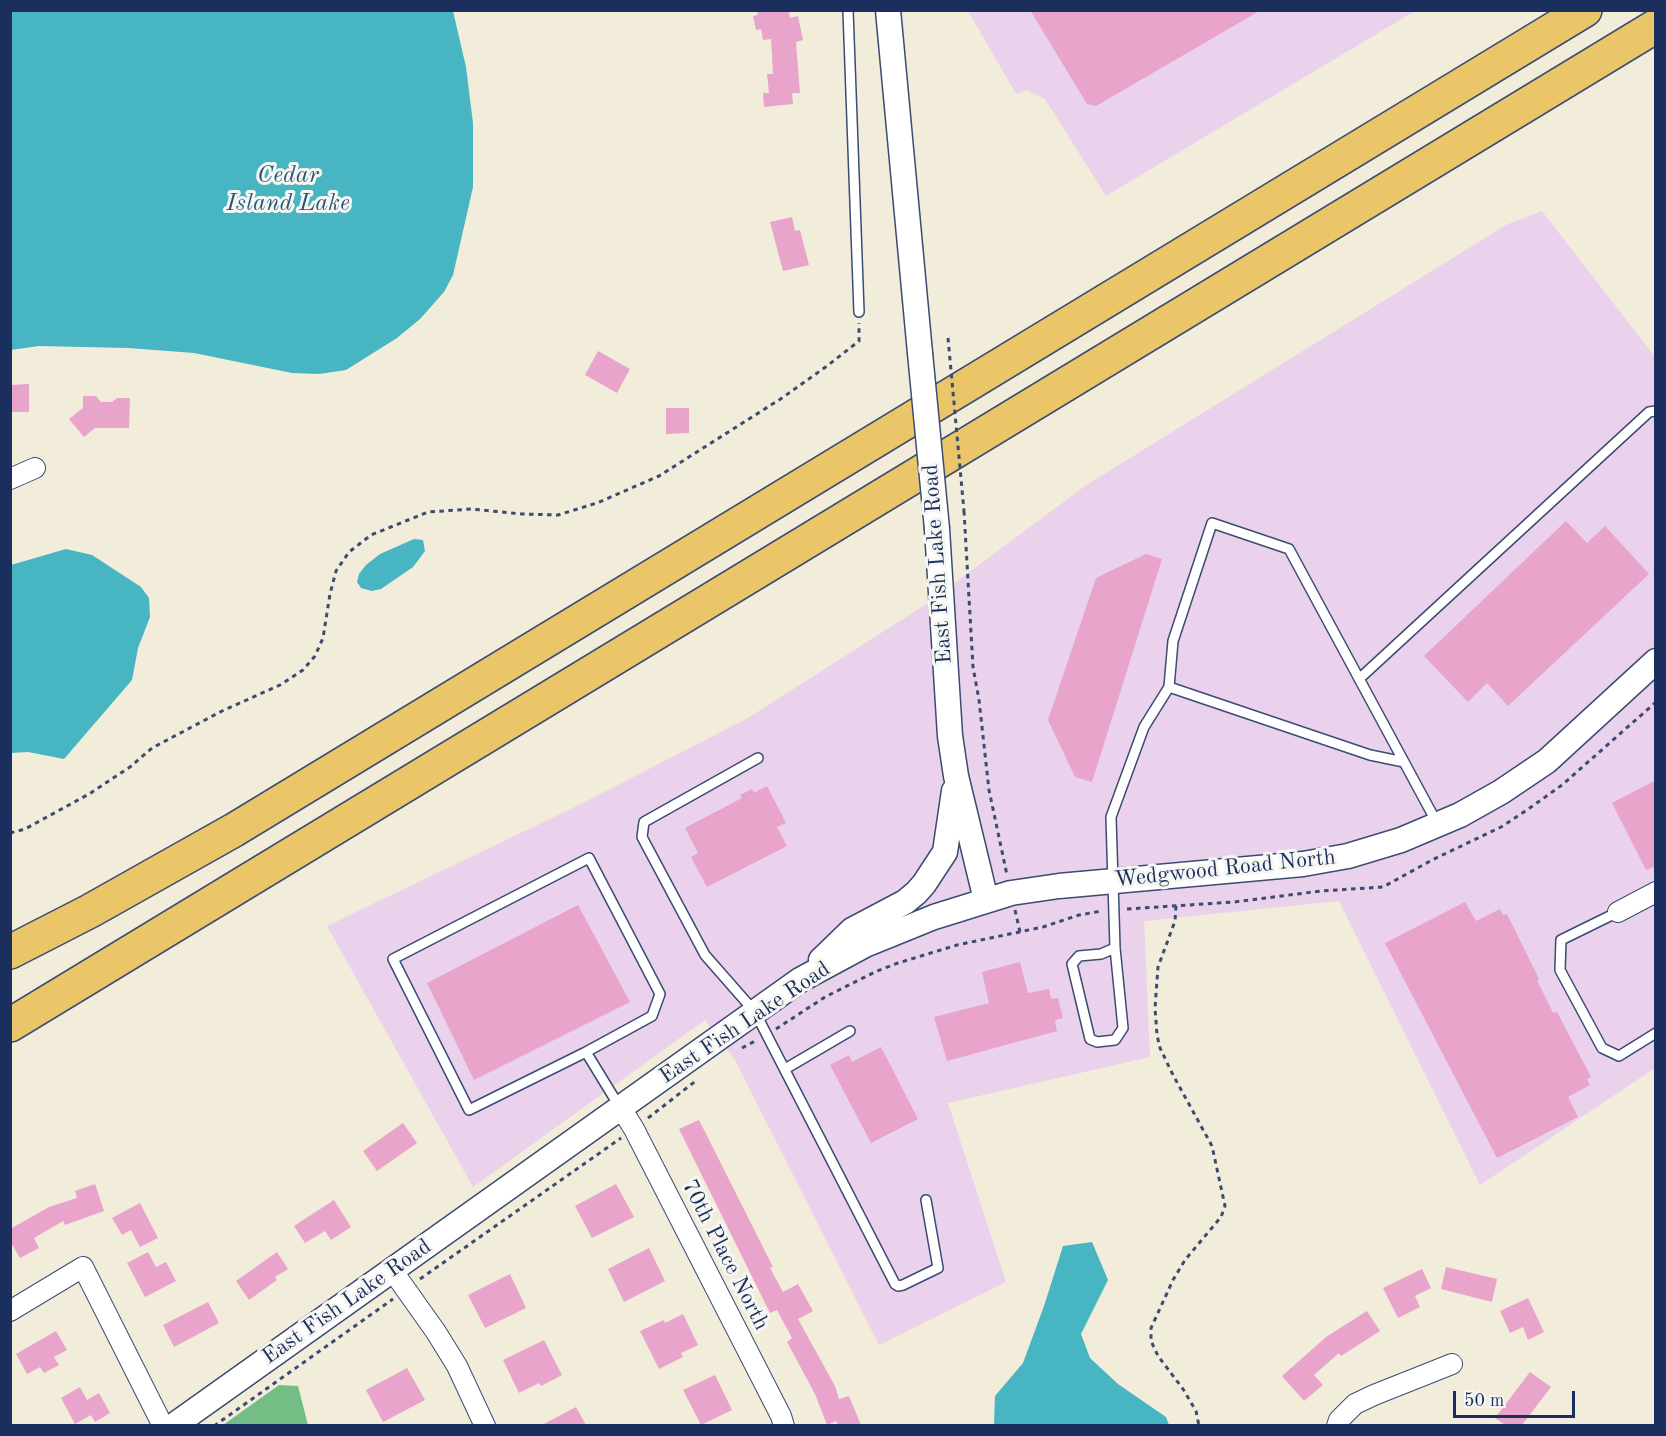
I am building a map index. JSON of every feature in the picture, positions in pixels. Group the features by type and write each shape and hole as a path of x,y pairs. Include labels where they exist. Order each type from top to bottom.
{"highway":[{"path":"10,952 90,911 234,830 1585,10"},
{"path":"10,1025 1656,26"}],"street":[{"name":"East Fish Lake Road","path":"173,1425 800,980 886,936 986,900 956,776 950,736 937,530 888,10"},
{"path":"10,479 35,468"},
{"name":"Wedgwood Road North","path":"986,900 1011,893 1059,886 1303,864 1348,856 1401,840 1438,825 1501,792 1548,761 1656,661"},
{"path":"800,980 852,930 905,902 924,884 945,852 956,776"},
{"path":"1618,912 1656,892"},
{"name":"70th Place North","path":"621,1108 776,1405 784,1425"},
{"path":"10,1311 83,1268 163,1425"},
{"path":"392,1270 457,1366 485,1425"},
{"path":"1337,1425 1355,1404 1452,1364"}],"lane":[{"path":"848,10 859,312"},
{"path":"1359,679 1648,412 1656,411"},
{"path":"1115,948 1101,954 1079,956 1072,964 1090,1039 1097,1042 1115,1040 1123,1028 1115,948 1111,817 1144,727 1169,687 1173,641 1212,523 1289,549 1438,825"},
{"path":"1169,687 1370,755 1404,762"},
{"path":"758,758 644,822 642,837 705,955 755,1012 768,1034 898,1286 939,1266 926,1200"},
{"path":"589,858 660,994 652,1016 586,1052 469,1110 393,959 589,858"},
{"path":"1618,912 1561,940 1560,970 1602,1048 1619,1056 1656,1033"},
{"path":"785,1069 850,1031"},
{"path":"586,1052 621,1108"}],"path":[{"path":"10,833 25,830 90,794 130,767 152,748 222,711 280,685 303,670 315,656 323,638 336,571 349,552 371,535 428,512 471,509 558,515 597,503 659,476 782,398 859,341 859,312"},
{"path":"948,338 964,511 973,667 980,700 989,790 1020,932"},
{"path":"738,1050 768,1034 825,997 877,970 957,945 1020,932 1079,915 1114,909 1234,902 1321,891 1373,889 1393,883 1432,860 1501,827 1544,798 1607,747 1656,702"},
{"path":"1176,906 1174,921 1158,967 1157,1035 1160,1048 1212,1146 1225,1206 1221,1217 1185,1260 1173,1280 1151,1328 1151,1341 1154,1349 1196,1411 1199,1425"},
{"path":"420,1279 634,1130 703,1075"},
{"path":"214,1425 393,1299"}],"shaded area":[{"path":"968,11 1415,11 1106,196 1045,99 1027,90 1016,94"},
{"path":"1542,211 1655,357 1655,1068 1480,1185 1339,901 1144,921 1150,1057 948,1103 1006,1282 879,1345 735,1060 705,1020 473,1187 327,926 583,803 748,718 928,603 1085,486 1506,225"}],"green space":[{"path":"279,1385 298,1386 308,1425 223,1425"}],"water":[{"name":"Cedar Island Lake","path":"11,10 453,11 466,67 473,123 473,187 453,275 444,292 420,319 397,338 346,370 319,374 292,373 194,353 128,348 39,346 11,350"},
{"path":"414,539 423,540 425,551 413,567 381,589 372,591 361,588 357,582 359,574 366,565 380,554"},
{"path":"66,549 92,555 141,587 149,598 150,617 138,648 132,680 64,759 28,752 11,753 11,565"},
{"path":"1092,1242 1108,1280 1081,1334 1090,1358 1118,1384 1166,1417 1169,1425 994,1425 995,1396 1023,1363 1063,1246"}],"building":[{"path":"757,10 789,10 790,18 798,16 803,40 796,42 800,93 792,93 793,104 764,107 763,93 769,93 767,74 773,74 771,39 763,40 761,29 756,30 753,16 758,15"},
{"path":"1030,10 1261,10 1096,106 1087,104"},
{"path":"792,217 795,231 800,230 809,265 783,271 770,222"},
{"path":"598,351 630,369 617,393 585,375"},
{"path":"29,384 29,412 10,412 10,385"},
{"path":"83,396 96,396 101,402 130,398 129,428 95,428 84,437 69,419 83,408"},
{"path":"666,408 689,408 689,433 666,434"},
{"path":"1566,521 1587,543 1605,526 1649,574 1508,706 1487,683 1468,702 1424,656"},
{"path":"1146,554 1162,559 1092,782 1075,777 1048,720 1096,578"},
{"path":"1656,780 1656,866 1646,870 1612,803"},
{"path":"767,786 786,823 777,827 787,846 707,887 691,857 698,853 685,828 742,798 740,795 752,789 754,793"},
{"path":"1465,902 1476,921 1500,909 1503,915 1507,914 1553,1013 1557,1012 1591,1077 1587,1079 1590,1085 1568,1097 1578,1117 1497,1158 1385,943"},
{"path":"578,905 630,1002 474,1080 427,983"},
{"path":"1020,962 1028,993 1049,989 1051,999 1058,998 1063,1018 1055,1020 1057,1031 947,1061 934,1017 989,1003 982,972"},
{"path":"881,1047 918,1119 871,1143 830,1065 849,1055 852,1062"},
{"path":"699,1120 773,1267 770,1268 783,1292 798,1284 813,1311 798,1319 835,1386 839,1399 849,1396 861,1425 838,1425 836,1421 827,1425 815,1394 787,1342 792,1338 777,1310 770,1313 679,1129"},
{"path":"403,1123 417,1143 377,1171 363,1151"},
{"path":"95,1184 104,1211 65,1225 63,1221 34,1238 39,1248 20,1258 10,1241 10,1229 49,1207 77,1198 75,1191"},
{"path":"616,1184 634,1217 592,1238 575,1206"},
{"path":"334,1200 351,1227 331,1240 325,1231 305,1243 294,1226"},
{"path":"140,1203 158,1238 140,1247 131,1230 122,1235 112,1218"},
{"path":"649,1248 665,1281 624,1302 608,1269"},
{"path":"148,1252 156,1267 166,1262 176,1281 145,1297 127,1263"},
{"path":"277,1252 288,1269 275,1277 277,1280 249,1300 236,1281"},
{"path":"1446,1267 1497,1279 1492,1302 1441,1289"},
{"path":"1422,1269 1431,1288 1415,1296 1420,1307 1398,1318 1383,1288"},
{"path":"510,1274 526,1308 485,1328 468,1295"},
{"path":"1528,1298 1544,1332 1528,1340 1523,1327 1510,1333 1500,1311"},
{"path":"208,1302 219,1323 174,1347 163,1325"},
{"path":"1367,1311 1380,1331 1341,1356 1339,1353 1314,1375 1323,1385 1304,1401 1282,1376 1326,1337"},
{"path":"683,1314 698,1345 681,1353 683,1357 659,1369 640,1331"},
{"path":"56,1331 67,1350 54,1357 59,1365 44,1373 40,1367 27,1374 16,1354"},
{"path":"544,1340 562,1375 541,1386 539,1383 519,1393 503,1360"},
{"path":"407,1368 425,1400 383,1422 366,1390"},
{"path":"1530,1372 1551,1387 1522,1425 1505,1425 1495,1418"},
{"path":"715,1375 732,1410 701,1425 683,1390"},
{"path":"80,1387 87,1400 99,1393 110,1413 95,1422 91,1415 75,1424 61,1398"},
{"path":"576,1407 586,1425 542,1425"}]}
